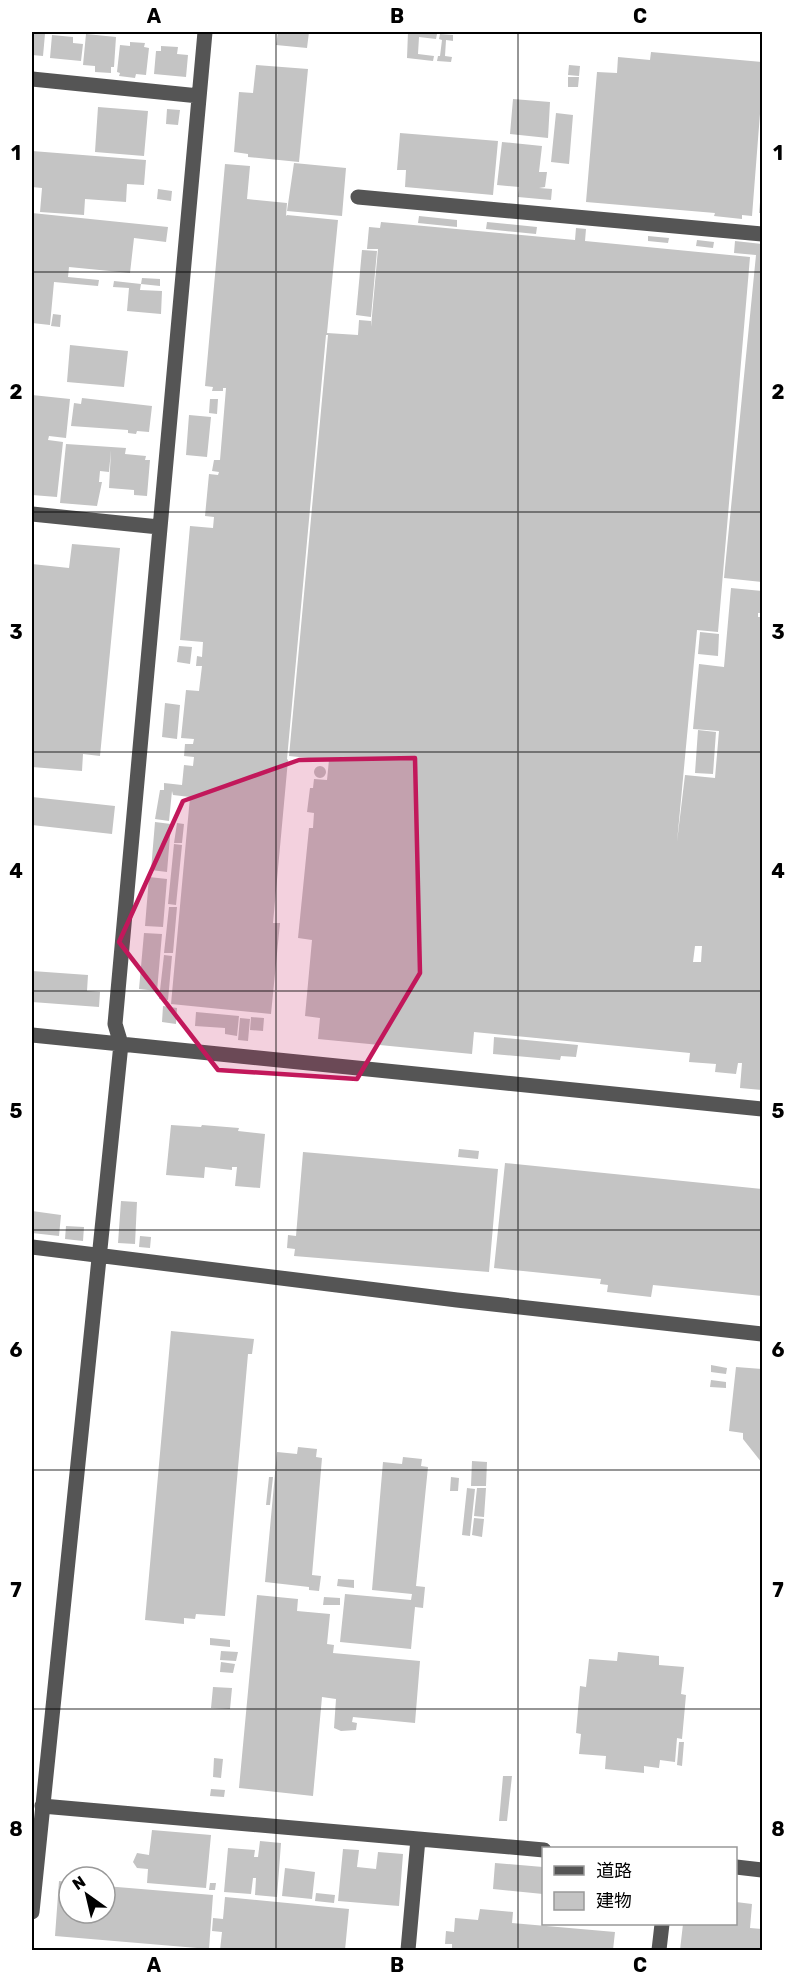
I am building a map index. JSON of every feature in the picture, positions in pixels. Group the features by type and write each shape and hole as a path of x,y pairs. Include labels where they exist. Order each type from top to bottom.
{"street":[{"path":"32,1912 39,1808 121,1044 115,1024 205,32"},
{"path":"32,80 199,96"},
{"path":"358,197 762,234"},
{"path":"32,514 159,527"},
{"path":"32,1035 762,1109"},
{"path":"32,1247 458,1300 762,1334"},
{"path":"39,1808 542,1850"},
{"path":"408,1950 418,1839"},
{"path":"737,1867 762,1869"},
{"path":"659,1950 662,1925"}],"highlighted area":[{"path":"415,758 420,973 357,1079 218,1070 119,942 183,801 299,760"}],"building":[{"path":"278,32 309,32 307,48 276,45"},
{"path":"408,32 437,34 436,39 419,37 418,54 434,56 433,61 407,58"},
{"path":"32,33 45,34 43,56 32,55"},
{"path":"86,34 116,37 114,67 111,67 111,73 95,72 95,66 83,65"},
{"path":"440,34 453,35 453,41 446,40 445,56 452,57 451,62 437,61 442,40 439,39"},
{"path":"52,35 73,37 73,43 83,44 81,61 50,58"},
{"path":"130,42 145,43 144,47 149,48 146,75 136,74 135,78 119,76 120,73 117,72 120,45 130,46"},
{"path":"161,46 178,47 177,54 188,55 186,77 154,74 156,51 161,51"},
{"path":"651,52 762,62 752,216 742,215 742,219 714,216 715,213 586,202 597,72 617,73 618,57 650,60"},
{"path":"256,65 308,69 299,162 248,157 248,154 234,152 239,92 253,93"},
{"path":"569,65 580,66 579,76 568,75"},
{"path":"568,77 579,77 578,87 568,87"},
{"path":"513,99 550,102 548,138 510,134"},
{"path":"98,107 148,111 144,156 95,152"},
{"path":"167,109 180,110 178,125 166,124"},
{"path":"556,113 573,115 569,164 551,162"},
{"path":"400,133 498,141 493,195 405,187 406,170 397,170"},
{"path":"502,142 542,146 539,172 547,172 545,187 539,188 552,189 551,200 518,197 519,187 497,185"},
{"path":"32,151 146,160 144,185 127,184 126,202 85,199 84,215 40,212 42,188 32,187"},
{"path":"294,163 346,168 342,216 287,211"},
{"path":"225,164 250,166 247,199 287,203 286,216 338,220 327,333 358,335 359,320 371,321 371,327 378,249 367,249 369,227 380,228 381,222 575,240 576,228 586,229 585,241 750,257 718,632 697,630 677,842 685,775 715,778 719,731 693,729 699,664 724,667 731,588 762,591 762,613 758,613 758,617 762,617 762,1090 740,1088 742,1063 738,1063 736,1074 715,1072 716,1064 689,1062 690,1053 474,1032 472,1054 318,1039 320,1018 305,1016 312,940 298,938 309,828 313,828 314,813 307,812 310,788 313,788 314,779 327,780 329,760 289,756 328,335 326,335 273,923 280,923 271,1014 171,1004 190,797 173,795 172,791 169,821 155,819 160,790 164,790 164,783 182,785 184,765 193,766 194,757 184,756 185,744 193,744 194,739 181,738 186,690 199,691 202,666 196,666 197,656 202,657 203,642 180,640 190,526 213,528 214,517 205,516 209,474 218,475 219,472 212,471 214,460 220,460 226,388 223,388 223,391 212,391 213,387 205,386","holes":["695,946 702,946 701,962 693,962"]},
{"path":"158,189 172,191 171,201 157,199"},
{"path":"761,191 762,213 759,213"},
{"path":"32,213 168,227 166,242 134,238 130,273 69,267 68,277 99,280 98,286 54,282 50,325 32,323"},
{"path":"419,216 457,220 457,227 418,223"},
{"path":"487,222 537,227 536,234 486,229"},
{"path":"648,236 669,238 668,243 648,241"},
{"path":"697,240 714,242 713,248 696,246"},
{"path":"735,241 762,244 762,582 724,578 756,255 734,253"},
{"path":"362,250 377,251 371,317 356,315"},
{"path":"142,278 160,279 160,286 141,284"},
{"path":"114,281 141,284 140,290 162,291 161,314 127,311 129,288 113,287"},
{"path":"53,314 61,315 60,327 51,326"},
{"path":"70,345 128,351 124,387 67,382"},
{"path":"32,395 70,399 66,438 49,436 48,440 63,442 57,497 32,495 34,479 32,478"},
{"path":"82,398 152,406 149,432 137,431 136,434 128,433 128,430 71,426 74,403 81,404"},
{"path":"210,399 218,399 217,414 209,413"},
{"path":"189,415 211,417 207,457 186,455"},
{"path":"66,444 126,448 125,454 146,456 145,460 150,460 147,496 134,495 134,490 109,488 111,450 109,472 100,471 99,482 102,482 97,506 60,503"},
{"path":"72,544 120,548 100,756 83,754 82,771 32,767 32,564 69,568"},
{"path":"700,632 719,634 718,656 698,654"},
{"path":"179,646 192,647 190,664 177,662"},
{"path":"165,703 180,705 177,739 162,737"},
{"path":"698,730 716,732 713,774 695,773"},
{"path":"322,766 326,772 322,778 318,778 314,770"},
{"path":"32,797 115,806 112,834 32,825"},
{"path":"155,822 171,824 167,872 151,870"},
{"path":"177,823 184,824 182,843 174,843"},
{"path":"174,844 182,845 176,905 168,904"},
{"path":"149,877 167,879 163,927 145,926"},
{"path":"169,907 177,907 173,953 164,953"},
{"path":"144,933 162,934 157,991 139,989"},
{"path":"164,955 172,956 168,1000 159,999"},
{"path":"32,971 88,975 87,991 100,992 99,1007 32,1002"},
{"path":"163,1006 177,1008 176,1024 162,1022"},
{"path":"196,1012 239,1016 237,1036 225,1034 225,1028 195,1026"},
{"path":"251,1017 264,1018 263,1031 250,1030"},
{"path":"240,1018 250,1019 248,1041 238,1040"},
{"path":"494,1037 578,1045 576,1057 561,1056 560,1060 493,1054"},
{"path":"171,1125 239,1128 238,1131 265,1134 260,1188 235,1186 237,1167 232,1167 232,1170 205,1167 204,1178 166,1175"},
{"path":"459,1149 479,1151 478,1159 458,1157"},
{"path":"303,1152 498,1169 489,1272 294,1256 295,1249 287,1248 288,1235 296,1236"},
{"path":"505,1163 762,1189 762,1296 653,1285 651,1297 607,1292 608,1285 600,1284 601,1279 494,1268"},
{"path":"121,1201 137,1202 135,1244 118,1243"},
{"path":"32,1211 61,1215 59,1236 32,1233"},
{"path":"66,1226 84,1227 83,1241 65,1239"},
{"path":"140,1236 151,1237 150,1248 139,1247"},
{"path":"171,1331 254,1339 252,1354 248,1354 225,1616 196,1614 195,1619 184,1618 184,1624 145,1620"},
{"path":"711,1365 727,1368 726,1374 711,1372"},
{"path":"736,1367 762,1369 762,1463 743,1439 743,1433 729,1431"},
{"path":"711,1380 726,1382 726,1388 710,1387"},
{"path":"298,1447 317,1449 316,1457 322,1458 312,1575 321,1576 319,1591 309,1590 309,1587 265,1582 277,1452 297,1454"},
{"path":"403,1457 422,1459 421,1466 428,1467 416,1586 425,1587 423,1608 415,1607 411,1649 340,1642 345,1594 411,1600 412,1594 372,1590 383,1462 402,1464"},
{"path":"472,1461 487,1462 486,1486 471,1486"},
{"path":"269,1477 273,1477 270,1505 266,1505"},
{"path":"451,1477 459,1478 458,1491 450,1491"},
{"path":"467,1488 475,1489 470,1536 462,1535"},
{"path":"477,1488 486,1488 484,1517 474,1516"},
{"path":"474,1518 484,1519 482,1537 472,1535"},
{"path":"338,1579 354,1580 354,1588 337,1586"},
{"path":"257,1595 298,1599 297,1611 330,1614 327,1644 334,1645 333,1653 420,1661 415,1723 353,1717 352,1722 357,1723 356,1730 341,1731 334,1728 336,1699 322,1697 313,1796 239,1788"},
{"path":"324,1597 340,1598 340,1605 323,1605"},
{"path":"210,1638 230,1640 230,1647 210,1645"},
{"path":"221,1651 238,1652 236,1661 220,1660"},
{"path":"618,1652 659,1656 659,1665 684,1667 681,1694 686,1695 682,1739 677,1738 675,1762 660,1760 659,1768 644,1766 644,1773 605,1769 606,1756 579,1754 581,1734 576,1733 580,1686 586,1687 589,1659 617,1661"},
{"path":"221,1662 235,1664 233,1673 220,1672"},
{"path":"213,1687 232,1688 230,1709 211,1708"},
{"path":"679,1742 684,1742 682,1766 677,1765"},
{"path":"214,1758 223,1759 221,1778 213,1777"},
{"path":"503,1776 512,1776 507,1821 499,1821"},
{"path":"211,1789 225,1790 224,1797 210,1796"},
{"path":"152,1830 211,1835 206,1888 147,1883 148,1869 137,1868 133,1862 137,1853 149,1855"},
{"path":"260,1841 281,1843 277,1897 255,1895 256,1878 253,1878 251,1894 224,1892 228,1848 255,1850 254,1857 258,1857"},
{"path":"343,1849 359,1850 357,1867 376,1869 378,1852 403,1854 399,1906 338,1901"},
{"path":"495,1863 542,1867 542,1894 493,1889"},
{"path":"285,1868 315,1872 312,1899 282,1896"},
{"path":"210,1883 216,1883 215,1890 209,1890"},
{"path":"117,1887 213,1895 209,1949 55,1936 57,1908 57,1925 117,1925"},
{"path":"316,1893 335,1895 334,1903 315,1901"},
{"path":"225,1897 349,1909 345,1950 220,1950 222,1932 212,1931 213,1918 223,1919"},
{"path":"737,1902 752,1904 750,1928 762,1929 762,1950 680,1950 683,1925 737,1925"},
{"path":"480,1909 513,1912 512,1923 615,1932 613,1950 452,1950 452,1944 445,1944 446,1931 454,1932 455,1918 478,1920"}]}
